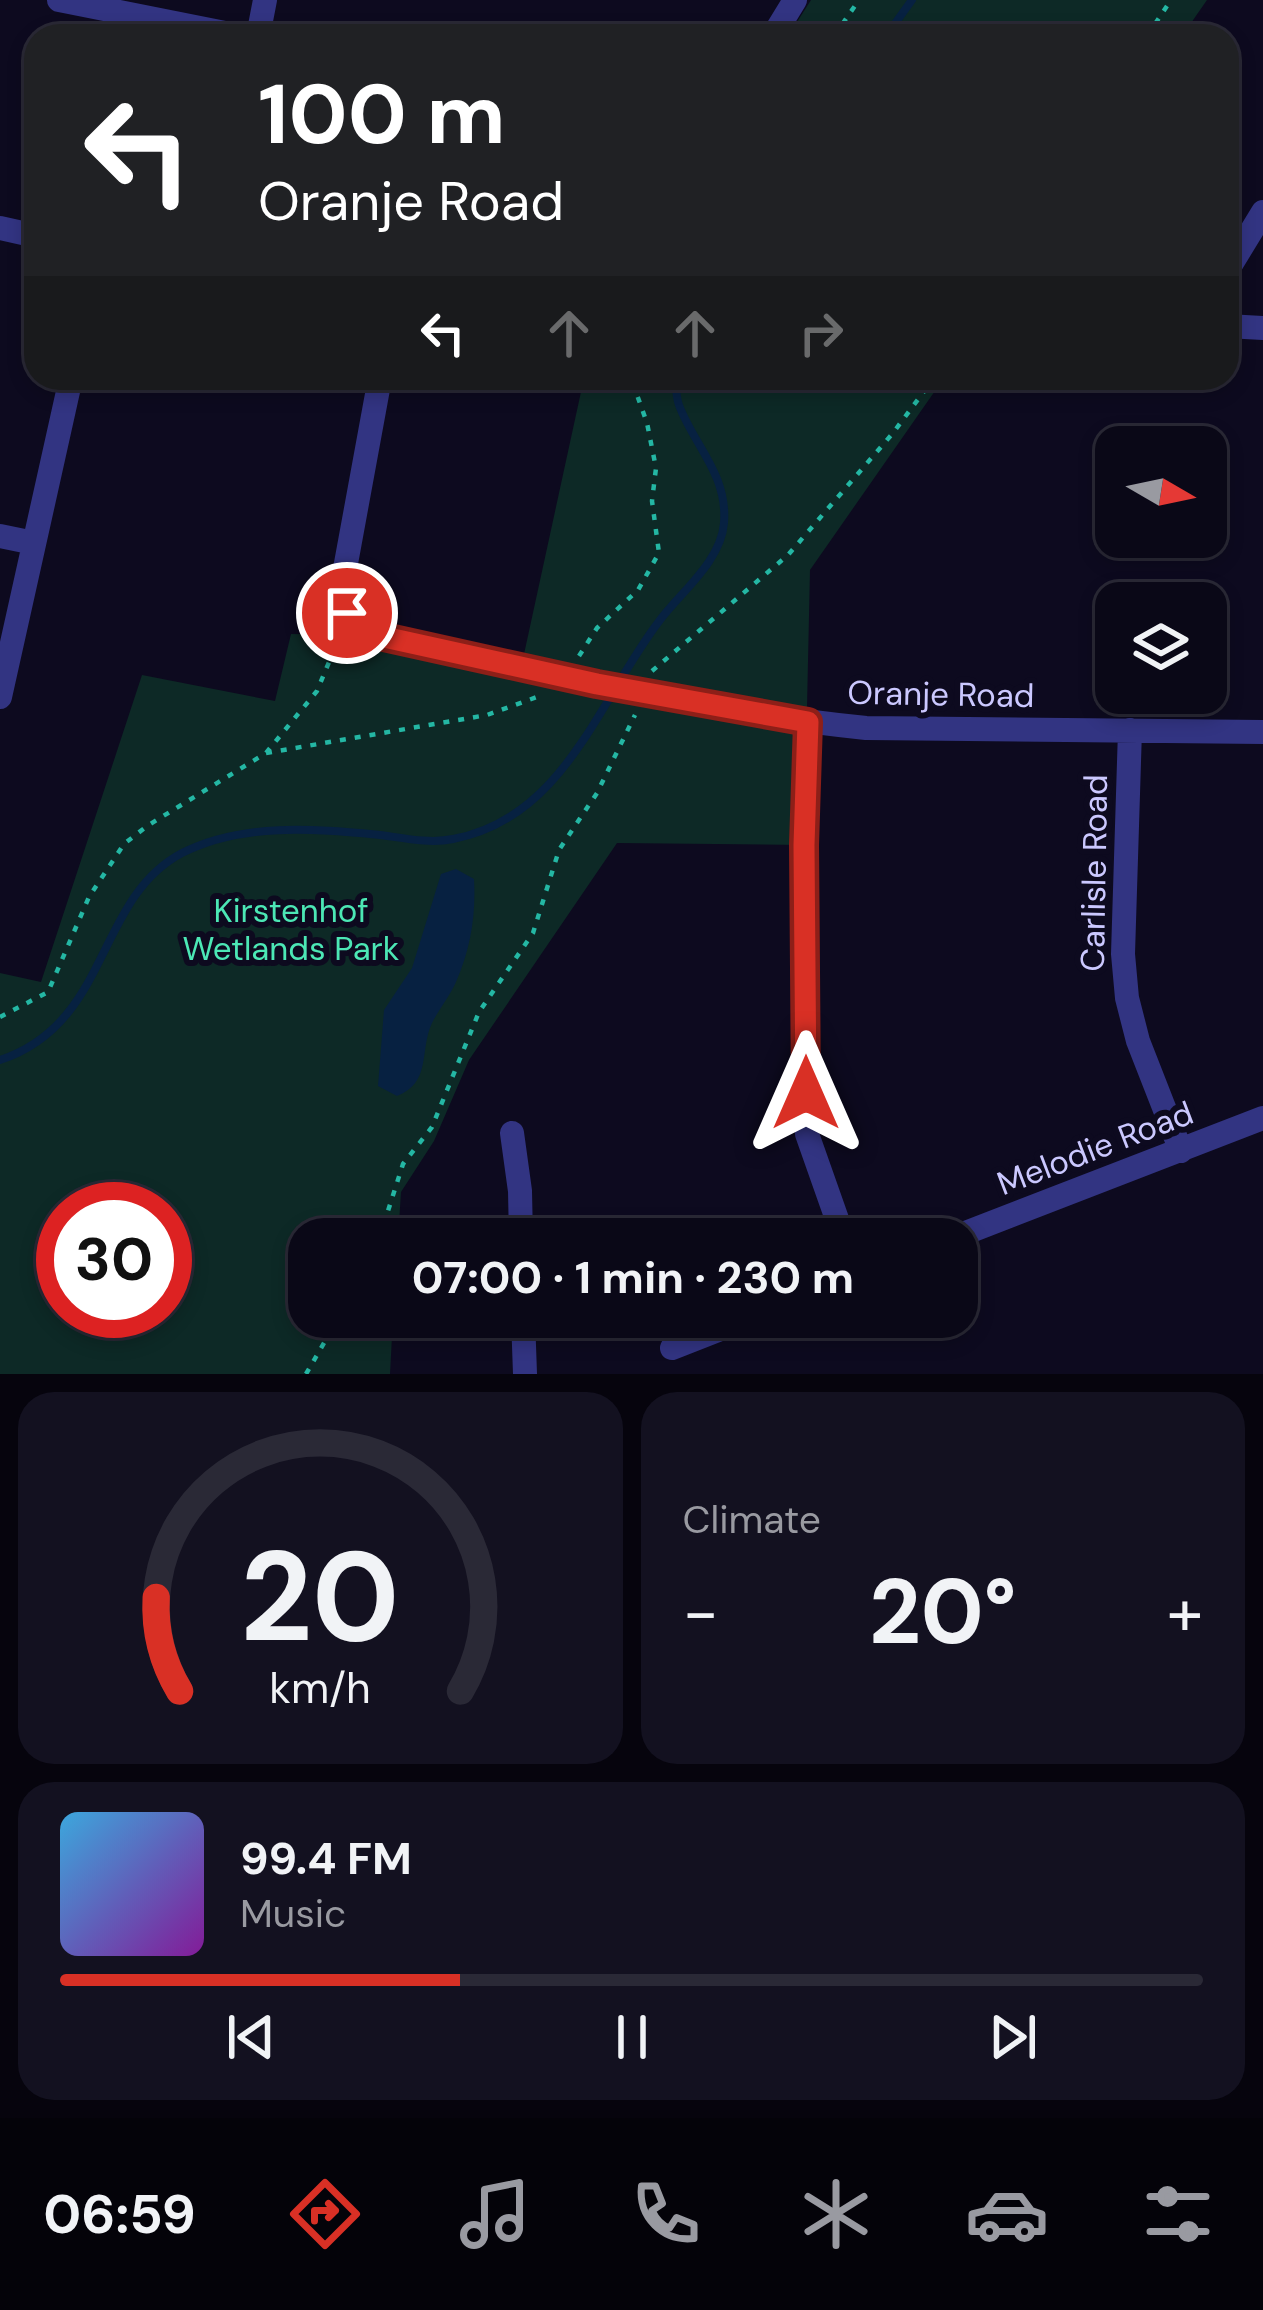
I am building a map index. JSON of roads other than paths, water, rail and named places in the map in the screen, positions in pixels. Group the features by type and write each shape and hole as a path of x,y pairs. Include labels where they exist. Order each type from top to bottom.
{"street":[{"path":"59,0 180,24"},
{"path":"1239,251 1263,212"},
{"path":"0,697 67,390"},
{"name":"Oranje Road","path":"378,390 340,579 347,613 375,635 597,684 808,722 866,728 1263,732"},
{"path":"0,536 34,543"},
{"path":"808,722 804,845 807,1135 837,1218"},
{"name":"Carlisle Road","path":"1130,730 1126,998 1181,1150"},
{"name":"Melodie Road","path":"978,1228 1263,1118"},
{"path":"512,1133 521,1218"},
{"path":"523,1338 524,1374"},
{"path":"673,1348 698,1338"}],"water":[{"path":"456,869 474,879 469,944 456,982 432,1023 420,1074 397,1096 378,1086 384,1010 412,968 441,874"}],"waterway":[{"path":"895,24 912,0"},
{"path":"0,1060 36,1042 63,1019 132,900 154,874 182,853 230,836 280,830 453,839 492,827 552,781 660,620 708,563 721,537 721,489 685,419 677,390"}],"park label":[{"name":"Kirstenhof Wetlands Park","path":"291,929"}]}
